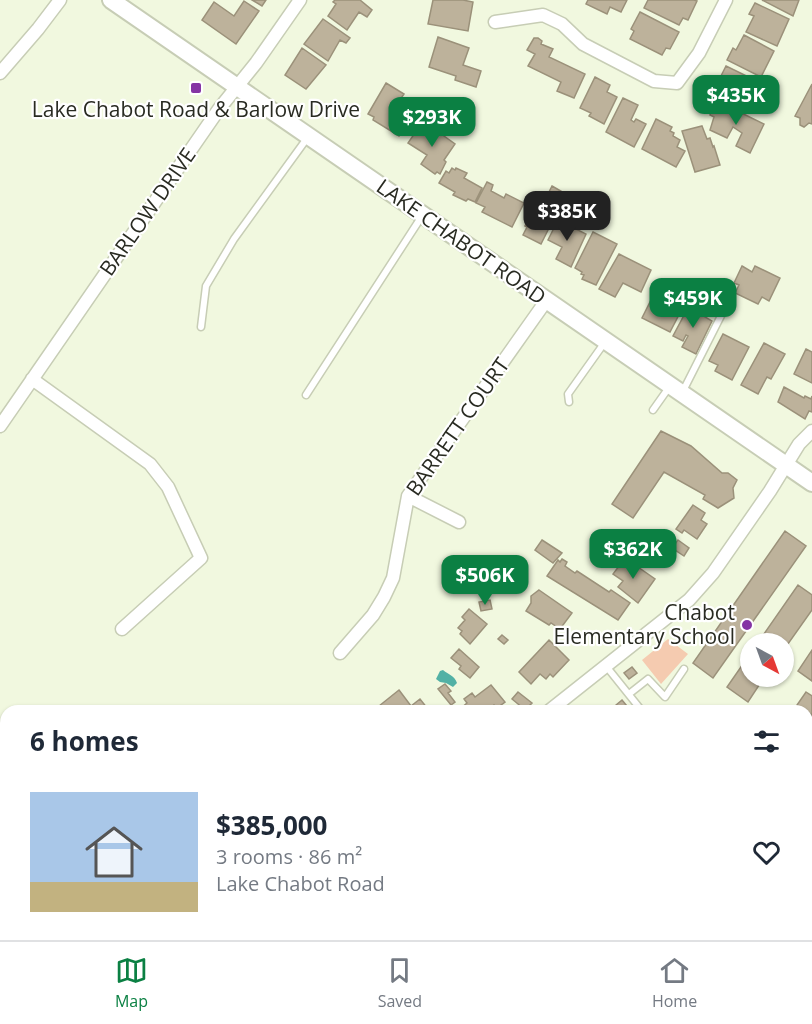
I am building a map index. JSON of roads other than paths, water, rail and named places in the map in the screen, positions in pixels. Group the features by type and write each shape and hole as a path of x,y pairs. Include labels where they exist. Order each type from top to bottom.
{"main road":[{"name":"LAKE CHABOT ROAD","path":"111,0 812,483"}],"street":[{"path":"0,73 60,0"},
{"name":"BARLOW DRIVE","path":"0,426 219,109 256,63 300,0"},
{"path":"495,22 543,15 562,24 583,44 654,81 677,83 699,53 726,0"},
{"name":"BARRETT COURT","path":"340,653 373,615 393,578 408,496 546,301"},
{"path":"32,379 150,464 168,487 201,558 122,629"},
{"path":"557,705 689,600 713,573 799,444 812,431"},
{"path":"408,496 459,522"}],"lane":[{"path":"201,327 206,286 234,239 308,136"},
{"path":"306,395 423,216"},
{"path":"653,410 676,390 729,300"},
{"path":"569,402 568,394 605,341"},
{"path":"606,666 637,705"},
{"path":"629,694 648,679 665,697 684,669"}],"water":[{"path":"443,670 456,680 457,683 453,687 436,679"}],"place":[{"name":"Lake Chabot Road & Barlow Drive","path":"196,88"},
{"name":"Chabot Elementary School","path":"747,625"}]}
